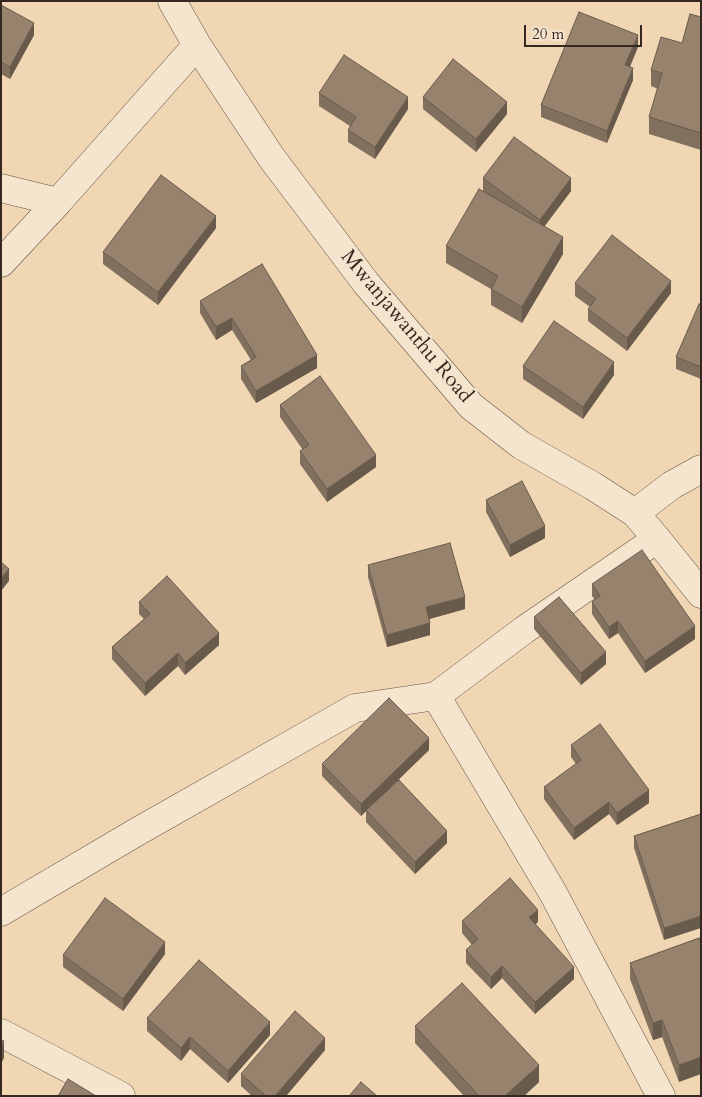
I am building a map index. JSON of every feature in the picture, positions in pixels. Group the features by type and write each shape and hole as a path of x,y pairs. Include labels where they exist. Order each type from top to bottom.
{"street":[{"name":"Mwanjawanthu Road","path":"172,1 196,45 271,157 366,283 471,406 521,445 593,486 635,513 701,594"},
{"path":"1,263 58,202 196,45"},
{"path":"1,188 58,202"},
{"path":"635,513 672,485 701,469"},
{"path":"1,912 135,833 355,708 436,696 524,630 657,539"},
{"path":"436,696 554,893 661,1096"},
{"path":"1,1033 121,1096"}],"building":[{"path":"1,5 34,23 10,67 1,62"},
{"path":"579,12 638,35 625,65 633,68 607,131 541,105"},
{"path":"690,14 701,17 701,133 649,117 662,73 651,70 661,37 682,43"},
{"path":"344,55 408,97 375,147 348,130 356,117 319,93"},
{"path":"453,59 507,102 476,139 423,97"},
{"path":"514,137 571,178 540,220 483,178"},
{"path":"161,175 216,216 158,292 103,252"},
{"path":"479,189 563,237 522,307 491,289 498,276 446,246"},
{"path":"612,235 671,281 627,338 588,309 596,299 575,283"},
{"path":"262,264 317,355 256,391 241,366 256,357 232,318 216,327 200,301"},
{"path":"699,304 701,305 701,367 676,357"},
{"path":"554,321 614,362 583,407 523,366"},
{"path":"320,376 376,455 327,489 300,451 309,445 280,405"},
{"path":"522,481 545,526 510,545 486,500"},
{"path":"450,543 465,597 426,607 430,623 387,635 368,565"},
{"path":"642,550 695,626 645,661 618,621 609,627 592,602 600,596 592,584"},
{"path":"1,562 9,569 1,578"},
{"path":"167,576 219,633 185,663 178,653 145,683 112,647 150,614 139,602"},
{"path":"559,597 606,652 581,673 534,617"},
{"path":"389,698 429,738 361,804 322,764"},
{"path":"600,724 649,790 617,813 609,802 574,828 544,787 581,760 571,745"},
{"path":"399,780 447,831 415,862 366,810"},
{"path":"701,814 701,916 664,928 634,836"},
{"path":"510,878 538,910 529,917 574,967 535,1002 502,966 491,977 466,950 478,939 462,921"},
{"path":"105,898 165,942 123,999 63,955"},
{"path":"699,938 701,944 701,1057 679,1065 662,1020 653,1023 630,963"},
{"path":"199,960 270,1022 228,1071 190,1037 181,1048 147,1018"},
{"path":"462,983 539,1065 505,1096 479,1096 415,1026"},
{"path":"295,1011 325,1038 275,1096 266,1096 241,1074"},
{"path":"68,1079 96,1096 58,1096"},
{"path":"361,1082 377,1096 349,1096"}]}
